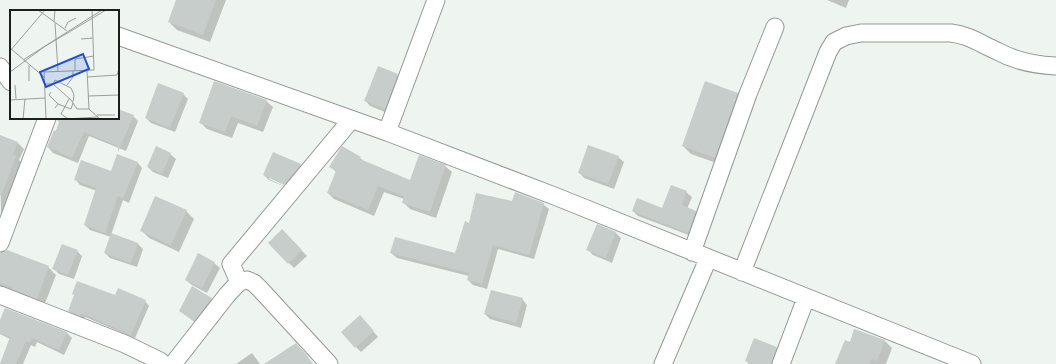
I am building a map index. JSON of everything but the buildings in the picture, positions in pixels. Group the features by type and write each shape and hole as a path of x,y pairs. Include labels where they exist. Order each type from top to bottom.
{"street":[{"path":"386,132 436,0"},
{"path":"692,252 748,94 775,27"},
{"path":"742,272 828,52 834,42 846,36 861,33 963,34 998,52 1021,61 1038,65 1056,66"},
{"path":"119,36 386,132 564,200 972,364"},
{"path":"0,67 10,81"},
{"path":"239,282 231,264 352,120"},
{"path":"0,243 42,121"},
{"path":"663,364 708,259"},
{"path":"173,364 227,295 239,282 247,280 254,283 329,364"},
{"path":"0,295 125,344 160,361 163,364"},
{"path":"781,364 806,298"}]}
